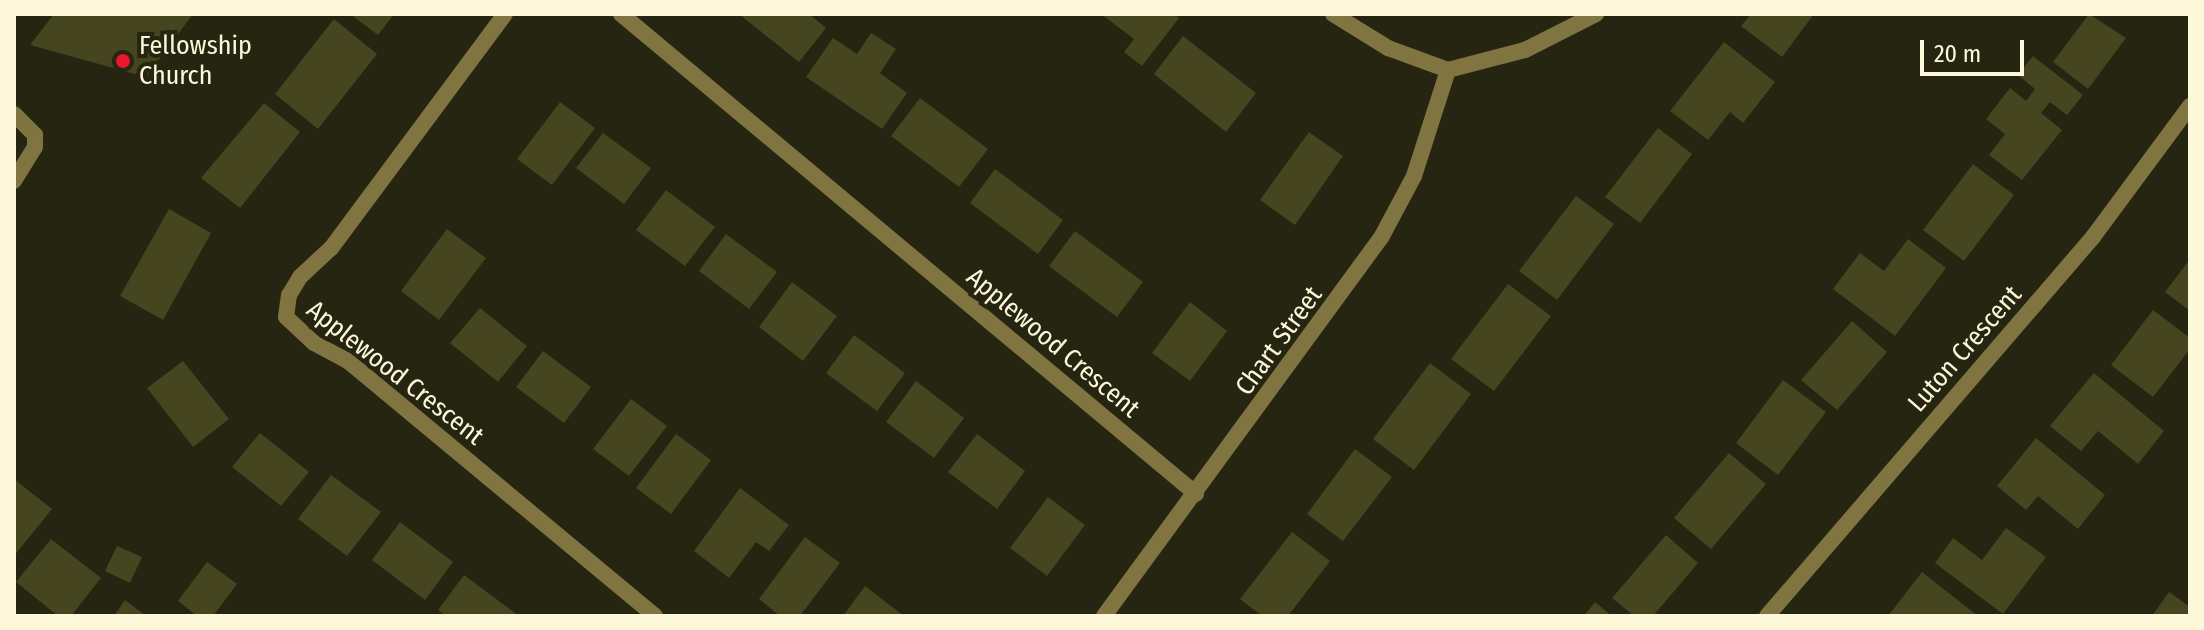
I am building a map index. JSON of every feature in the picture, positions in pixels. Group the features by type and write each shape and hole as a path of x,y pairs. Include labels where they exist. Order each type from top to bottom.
{"street":[{"name":"Applewood Crescent","path":"505,14 331,248 300,277 289,295 286,317 314,343 348,361 655,616"},
{"name":"Applewood Crescent","path":"621,14 1196,494"},
{"path":"1333,14 1388,48 1448,70 1525,50 1596,14"},
{"name":"Chart Street","path":"1104,616 1382,236 1414,176 1448,70"},
{"name":"Luton Crescent","path":"1767,616 2093,237 2190,106"},
{"path":"14,114 35,135 35,147 14,181"}],"building":[{"name":"Fellowship Church","path":"54,14 193,14 146,77 30,45"},
{"path":"350,14 394,14 378,35"},
{"path":"739,14 809,14 826,28 799,62"},
{"path":"1101,14 1174,14 1179,18 1142,66 1124,52 1134,39"},
{"path":"1751,14 1814,14 1782,57 1741,26"},
{"path":"2089,14 2126,38 2088,89 2053,62"},
{"path":"334,19 377,54 318,129 275,94"},
{"path":"871,33 896,49 880,73 907,93 882,129 806,77 833,38 857,54"},
{"path":"1183,36 1256,93 1226,132 1154,74"},
{"path":"1724,42 1775,82 1743,123 1730,112 1708,140 1670,111"},
{"path":"2033,56 2083,95 2067,115 2050,102 2041,113 2062,130 2022,180 1989,155 2005,134 1986,119 2010,88 2026,101 2035,89 2018,75"},
{"path":"920,98 988,149 959,187 891,136"},
{"path":"560,102 595,128 552,185 517,159"},
{"path":"264,103 300,132 240,208 201,178"},
{"path":"1658,128 1692,154 1640,223 1605,197"},
{"path":"1309,132 1343,156 1295,225 1260,200"},
{"path":"603,133 651,168 624,204 576,168"},
{"path":"1973,164 2014,195 1964,261 1923,230"},
{"path":"995,169 1063,220 1038,254 970,203"},
{"path":"666,190 715,227 685,266 636,230"},
{"path":"1576,196 1614,224 1557,300 1519,271"},
{"path":"169,209 211,233 163,320 120,296"},
{"path":"447,229 486,258 439,320 401,291"},
{"path":"1075,231 1143,282 1117,317 1049,266"},
{"path":"726,234 777,272 749,309 699,271"},
{"path":"1908,239 1946,268 1895,336 1833,289 1860,253 1884,271"},
{"path":"2190,259 2190,311 2165,292"},
{"path":"792,282 837,316 803,361 759,327"},
{"path":"1508,284 1551,316 1494,391 1451,359"},
{"path":"1190,302 1227,331 1190,381 1152,353"},
{"path":"480,308 527,346 498,382 450,343"},
{"path":"2153,310 2190,338 2190,349 2153,397 2111,365"},
{"path":"1852,321 1887,352 1837,410 1801,380"},
{"path":"854,335 905,373 877,411 826,373"},
{"path":"543,351 591,387 564,423 516,387"},
{"path":"183,361 229,419 193,447 147,388"},
{"path":"1430,363 1471,394 1414,470 1373,439"},
{"path":"2094,373 2164,431 2138,464 2098,431 2081,451 2050,426"},
{"path":"1783,380 1826,412 1778,475 1736,443"},
{"path":"916,381 964,418 934,458 886,422"},
{"path":"631,399 667,426 629,476 593,449"},
{"path":"260,433 309,472 281,506 232,467"},
{"path":"676,434 711,460 671,514 636,488"},
{"path":"977,434 1025,471 997,509 948,472"},
{"path":"2036,438 2105,495 2078,529 2038,496 2026,510 1997,486"},
{"path":"1355,449 1392,477 1343,541 1307,514"},
{"path":"1729,453 1766,484 1711,549 1674,518"},
{"path":"331,475 381,512 347,556 298,519"},
{"path":"14,479 52,509 14,556"},
{"path":"740,488 789,525 769,551 756,542 729,578 694,551"},
{"path":"1048,497 1085,525 1047,576 1010,548"},
{"path":"400,522 453,562 425,600 372,560"},
{"path":"2006,528 2046,557 2003,614 1935,563 1953,538 1982,560"},
{"path":"1292,532 1330,561 1288,616 1262,616 1240,599"},
{"path":"1666,535 1698,563 1653,616 1634,616 1612,598"},
{"path":"805,537 840,563 800,616 780,616 759,599"},
{"path":"51,539 101,578 71,616 58,616 16,582"},
{"path":"117,546 142,557 130,583 105,571"},
{"path":"207,562 237,584 213,616 197,616 178,601"},
{"path":"1922,572 1978,616 1888,616"},
{"path":"464,575 515,613 513,616 446,616 438,610"},
{"path":"865,586 904,616 843,616"},
{"path":"2169,592 2190,607 2190,616 2152,616"},
{"path":"125,600 146,616 114,616"},
{"path":"1595,602 1612,616 1584,616"}],"place":[{"name":"Fellowship Church","path":"123,61"}]}
